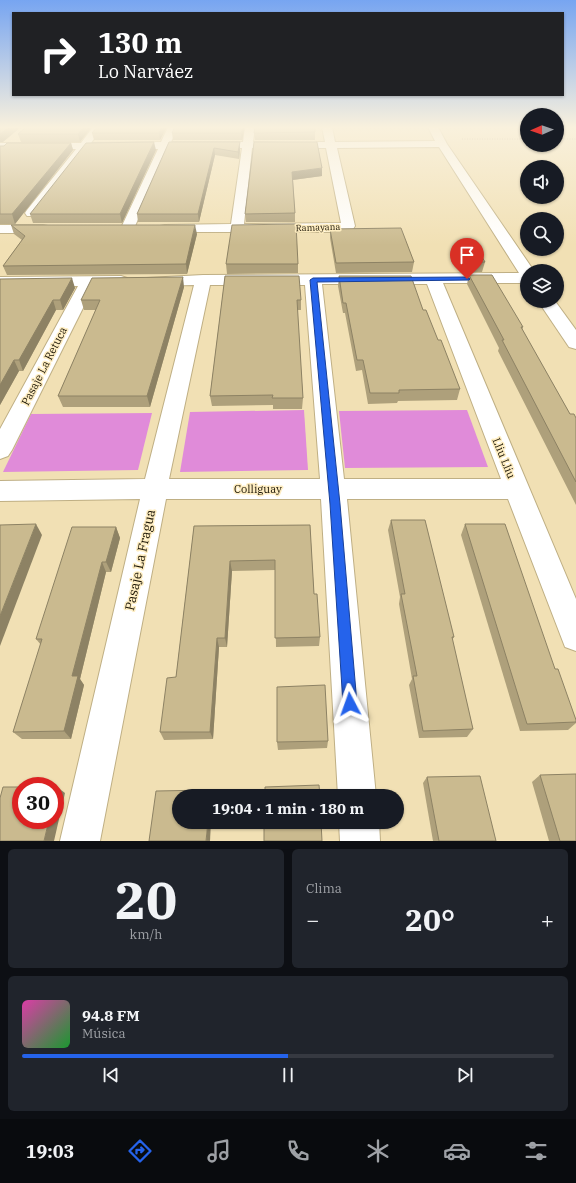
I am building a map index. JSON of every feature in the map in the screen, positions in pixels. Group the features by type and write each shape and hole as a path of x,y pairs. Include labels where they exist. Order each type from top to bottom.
{"street":[{"path":"20,229 68,166"},
{"path":"127,230 155,166"},
{"path":"237,228 245,166"},
{"name":"Ramayana","path":"111,230 337,228 348,226 336,166"},
{"path":"457,166 521,264"},
{"path":"0,229 58,229"},
{"path":"0,282 520,278"},
{"name":"Lliu Lliu","path":"433,279 576,636"},
{"name":"Pasaje La Fragua","path":"80,841 155,489 203,280"},
{"path":"313,280 334,489 356,789"},
{"name":"Pasaje La Retuca","path":"0,450 88,282"},
{"path":"551,308 576,343"},
{"name":"Colliguay","path":"0,491 155,489 517,489"},
{"path":"359,829 360,841"}],"shaded area":[{"path":"304,410 308,470 180,472 190,412"},
{"path":"467,410 488,467 345,468 339,411"},
{"path":"152,413 138,470 3,472 31,414"}],"building":[{"path":"0,166 52,166 12,214 0,214"},
{"path":"68,166 143,166 120,214 30,214"},
{"path":"158,166 210,166 198,214 137,214"},
{"path":"251,166 322,166 322,168 292,172 295,213 245,214"},
{"path":"296,224 298,264 226,264 232,225"},
{"path":"11,225 195,225 186,264 3,266 25,236"},
{"path":"401,228 414,262 336,263 330,229"},
{"path":"478,250 485,262 463,262 461,259"},
{"path":"469,275 492,275 523,327 521,327 570,414 574,414 576,418 576,482 502,340 504,340"},
{"path":"225,276 299,276 301,300 297,300 303,398 272,398 273,395 210,396"},
{"path":"339,276 411,276 423,310 426,310 438,340 441,340 460,389 399,390 399,393 370,393 363,360 357,360 346,303 343,303"},
{"path":"183,277 147,396 58,396 100,300 81,300 92,278"},
{"path":"72,278 60,300 53,300 19,360 14,360 0,385 0,279"},
{"path":"391,520 425,520 454,637 452,637 473,729 423,731 413,676 417,676 401,594 405,594"},
{"path":"36,524 0,616 0,525"},
{"path":"465,524 505,524 555,669 558,669 576,722 527,724"},
{"path":"310,525 314,594 317,594 320,637 275,638 275,560 230,561 225,638 217,638 210,732 160,732 167,678 176,677 194,526"},
{"path":"72,527 116,527 106,562 102,562 72,676 78,676 64,731 13,732 42,639 36,639"},
{"path":"325,685 328,741 277,742 277,687"},
{"path":"576,774 576,841 560,841 540,775"},
{"path":"480,776 496,841 439,841 427,777"},
{"path":"319,785 319,789 265,789 265,787"},
{"path":"3,787 12,787 12,829 47,829 44,841 0,841 0,798"},
{"path":"156,791 172,791 172,829 207,829 206,841 149,841"},
{"path":"264,829 321,829 322,841 264,841"}],"route":[{"path":"350,704 335,504 313,280 467,279"}]}
